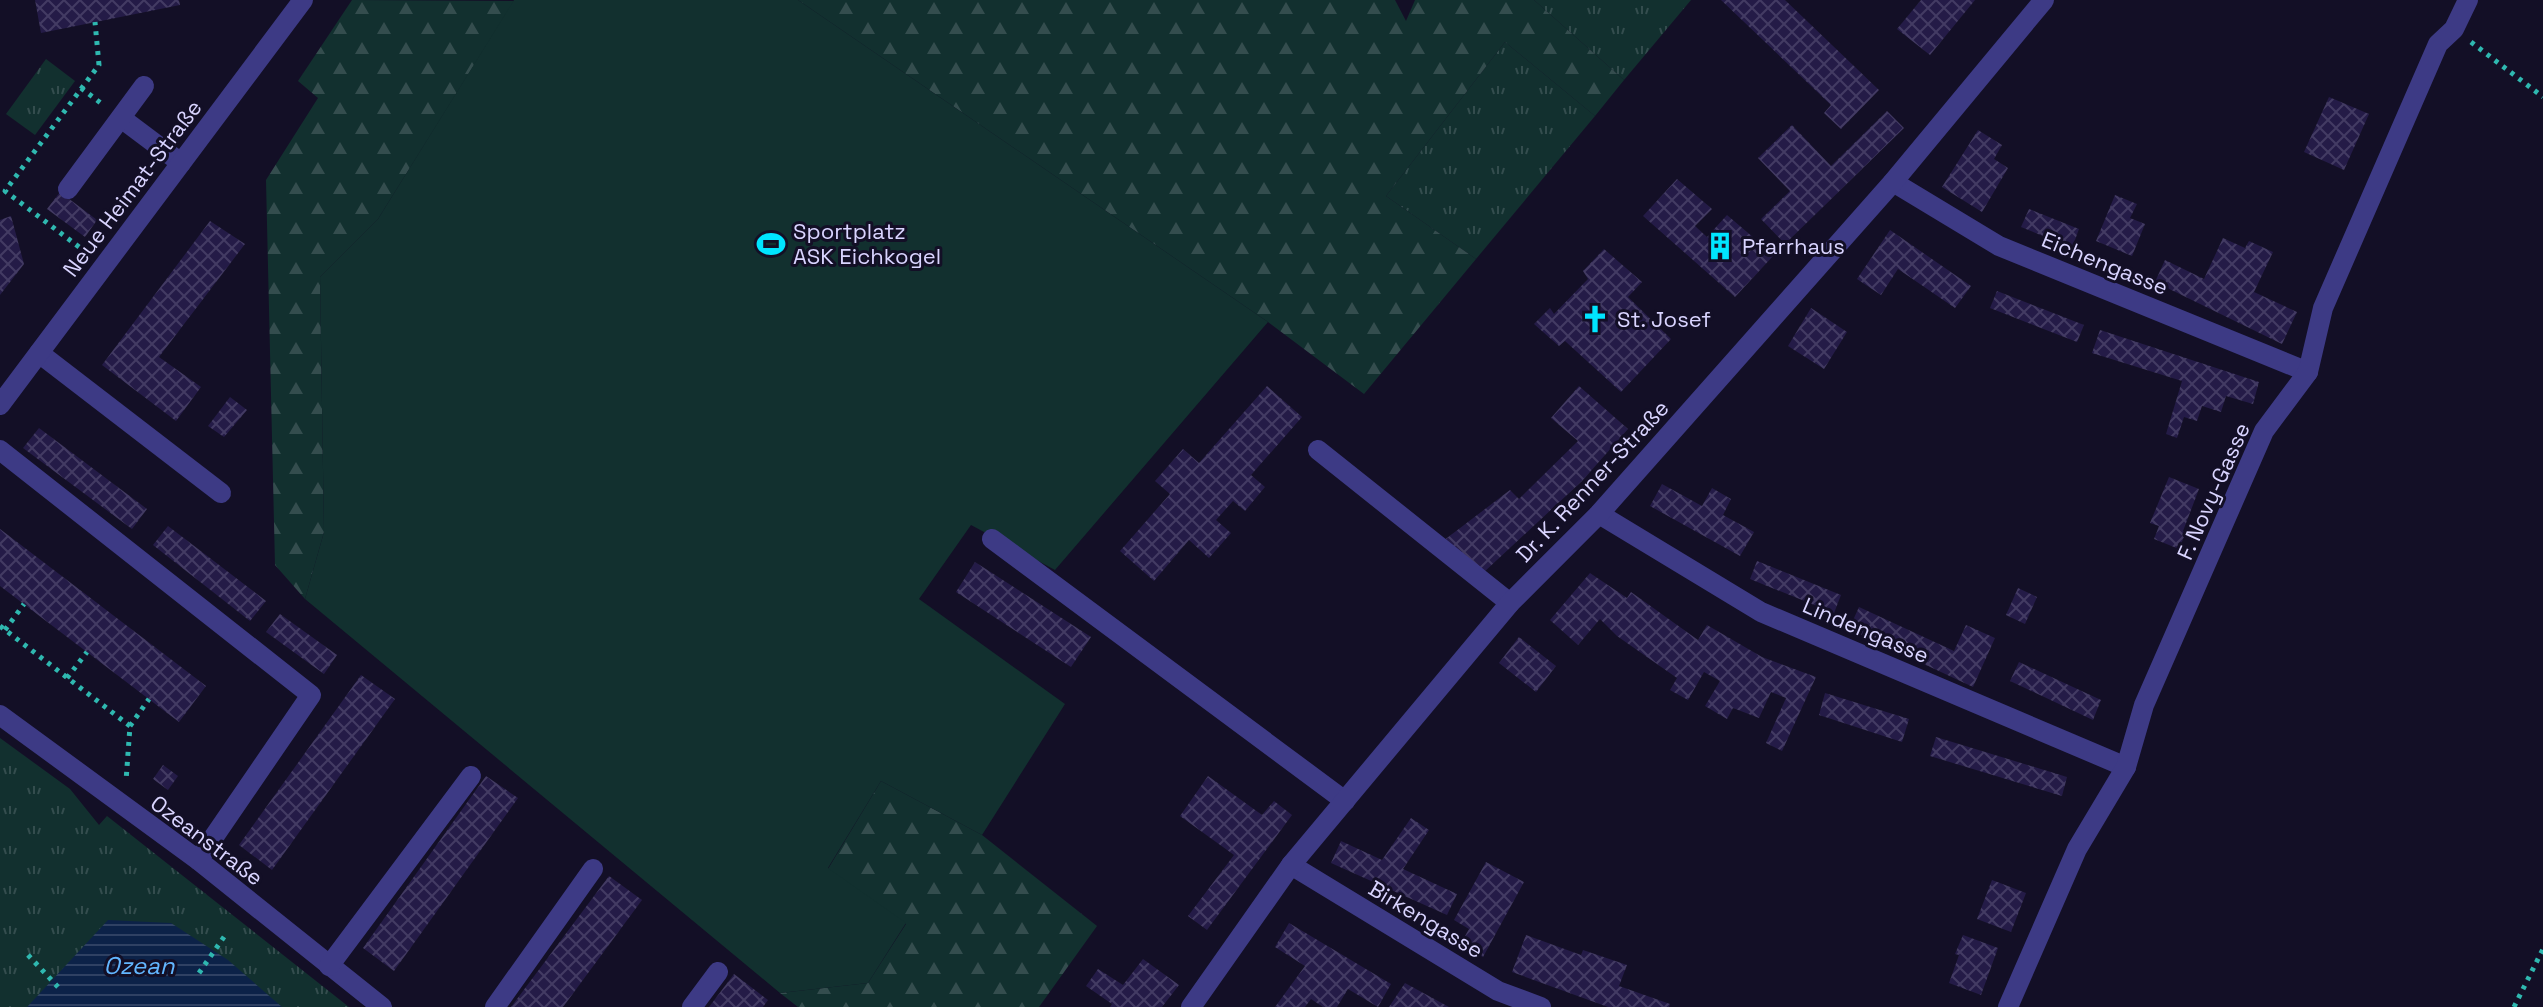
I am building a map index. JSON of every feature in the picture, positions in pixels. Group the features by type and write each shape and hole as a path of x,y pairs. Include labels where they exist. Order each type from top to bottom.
{"street":[{"name":"Neue Heimat-Straße","path":"0,405 303,0"},
{"name":"Dr. K. Renner-Straße","path":"1191,1007 1291,865 1510,603 1599,514 1893,182 2044,0"},
{"name":"F. Novy-Gasse","path":"2008,1007 2077,849 2126,767 2144,705 2264,431 2308,372 2323,308 2438,44 2454,29 2468,0"},
{"path":"68,189 144,86"},
{"path":"121,118 181,163"},
{"name":"Eichengasse","path":"1893,182 1999,246 2308,372"},
{"path":"39,353 221,493"},
{"path":"0,450 311,695 198,860"},
{"path":"1318,450 1510,603"},
{"name":"Lindengasse","path":"1599,514 1761,612 2126,767"},
{"path":"992,539 1345,801"},
{"name":"Ozeanstraße","path":"0,715 198,860 382,1007"},
{"path":"329,966 471,776"},
{"name":"Birkengasse","path":"1291,865 1498,991 1541,1007"},
{"path":"495,1007 593,869"},
{"path":"692,1007 718,972"}],"path":[{"path":"95,22 99,65 2,191 104,265"},
{"path":"2454,29 2543,97"},
{"path":"24,604 3,628 130,726"},
{"path":"67,678 87,652"},
{"path":"126,785 130,726 149,699"},
{"path":"199,973 226,934"},
{"path":"2514,1007 2543,949"},
{"path":"28,955 58,987"}],"green space":[{"path":"352,0 514,1 378,219 320,277 324,532 305,599 275,565 266,180 318,98 298,81"},
{"path":"514,0 798,0 1268,322 1055,570 971,525 919,599 1065,704 982,835 881,781 828,868 906,923 868,983 780,993 305,599 324,532 320,277 378,219"},
{"path":"798,0 1395,0 1406,21 1415,0 1534,0 1624,80 1595,116 1505,42 1386,196 1476,259 1364,394 1268,322"},
{"path":"1534,0 1691,0 1624,80"},
{"path":"1505,42 1595,116 1476,259 1386,196"},
{"path":"46,59 75,81 35,135 6,114"},
{"path":"0,738 70,789 99,825 107,816 349,1007 0,1007"},
{"path":"881,781 982,835 1097,926 1039,1007 798,1007 780,993 868,983 906,924 828,869"}],"water":[{"name":"Ozean","path":"108,920 171,923 228,960 282,1007 27,1007"}],"building":[{"path":"35,0 179,0 180,5 41,33"},
{"path":"1721,0 1785,0 1879,90 1841,129 1824,113 1831,105"},
{"path":"1921,0 1975,0 1930,55 1897,29"},
{"path":"2329,97 2369,114 2344,170 2304,152"},
{"path":"1887,111 1904,128 1785,244 1761,219 1790,191 1758,158 1792,125 1831,166"},
{"path":"1978,130 2002,145 1994,159 2008,168 1982,212 1942,187"},
{"name":"Pfarrhaus","path":"1677,179 1712,209 1695,226 1707,237 1727,215 1774,255 1735,297 1643,216"},
{"path":"60,192 97,220 85,237 47,209"},
{"path":"2115,195 2137,204 2130,218 2145,224 2132,256 2096,241"},
{"path":"2029,209 2079,229 2072,248 2021,227"},
{"path":"11,216 24,264 0,295 0,220"},
{"path":"210,221 245,244 159,357 201,387 176,421 102,365"},
{"path":"1890,230 1971,286 1955,308 1898,269 1881,295 1857,279"},
{"path":"2223,238 2245,248 2249,241 2273,252 2254,292 2297,312 2282,344 2155,282 2165,260 2204,279"},
{"name":"St. Josef","path":"1604,249 1642,282 1628,297 1671,339 1621,392 1565,341 1559,346 1534,324 1550,308 1554,314 1588,279 1583,271"},
{"path":"1997,291 2084,325 2077,342 1990,308"},
{"path":"1811,308 1847,332 1824,369 1788,346"},
{"path":"2100,330 2259,382 2253,404 2226,396 2221,412 2202,406 2197,421 2184,417 2177,438 2166,434 2182,381 2092,353"},
{"path":"1267,386 1302,417 1251,475 1265,487 1245,511 1233,501 1216,520 1231,533 1209,558 1189,540 1154,581 1120,551 1170,494 1155,481 1183,449 1199,463"},
{"path":"1579,386 1628,429 1582,481 1483,573 1443,541 1510,490 1519,499 1578,441 1551,418"},
{"path":"230,397 247,410 224,437 208,426"},
{"path":"39,428 147,509 132,529 23,448"},
{"path":"2169,477 2199,489 2179,549 2154,539 2159,526 2150,523"},
{"path":"1662,484 1702,506 1712,488 1731,499 1723,515 1754,532 1740,556 1650,506"},
{"path":"168,526 266,601 250,621 153,545"},
{"path":"0,529 206,686 179,722 0,586"},
{"path":"1757,561 1841,595 1834,613 1750,579"},
{"path":"975,562 1091,637 1071,667 956,592"},
{"path":"1590,573 1627,598 1631,592 1698,640 1707,625 1762,657 1816,677 1782,751 1766,743 1786,698 1771,692 1759,718 1733,708 1727,719 1705,706 1720,681 1704,672 1688,700 1670,690 1677,678 1617,636 1600,619 1578,645 1550,620"},
{"path":"2018,588 2037,597 2025,624 2006,615"},
{"path":"1859,607 1954,651 1966,625 1995,638 1973,687 1849,629"},
{"path":"280,614 337,655 324,674 266,632"},
{"path":"1519,637 1556,666 1536,692 1499,663"},
{"path":"2019,662 2101,700 2093,720 2010,681"},
{"path":"361,675 395,699 272,870 239,845"},
{"path":"1825,693 1909,719 1902,742 1819,715"},
{"path":"1936,737 2067,777 2062,796 1930,756"},
{"path":"163,765 178,776 168,790 153,779"},
{"path":"486,776 518,798 394,971 363,948"},
{"path":"1208,776 1262,815 1274,801 1292,815 1207,930 1188,916 1234,855 1180,816"},
{"path":"1411,818 1429,830 1403,869 1457,894 1447,915 1331,863 1341,841 1382,860"},
{"path":"1486,862 1524,882 1483,957 1460,945 1469,929 1454,920"},
{"path":"609,876 642,900 563,1007 511,1007"},
{"path":"1992,880 2026,893 2011,932 1977,919"},
{"path":"1289,923 1391,984 1378,1007 1348,989 1337,1007 1323,1007 1311,999 1305,1007 1275,1007 1305,966 1275,947"},
{"path":"1526,935 1581,955 1583,950 1627,965 1619,986 1670,1004 1669,1007 1608,1007 1512,972"},
{"path":"1963,935 1998,948 1981,995 1949,983"},
{"path":"1143,959 1179,985 1162,1007 1110,1007 1112,1004 1086,986 1098,969 1123,985"},
{"path":"734,974 768,1000 763,1007 709,1007"},
{"path":"1405,983 1449,1007 1389,1007"}],"place":[{"name":"Sportplatz ASK Eichkogel","path":"771,244"},
{"name":"Pfarrhaus","path":"1720,246"},
{"name":"St. Josef","path":"1595,319"}]}
